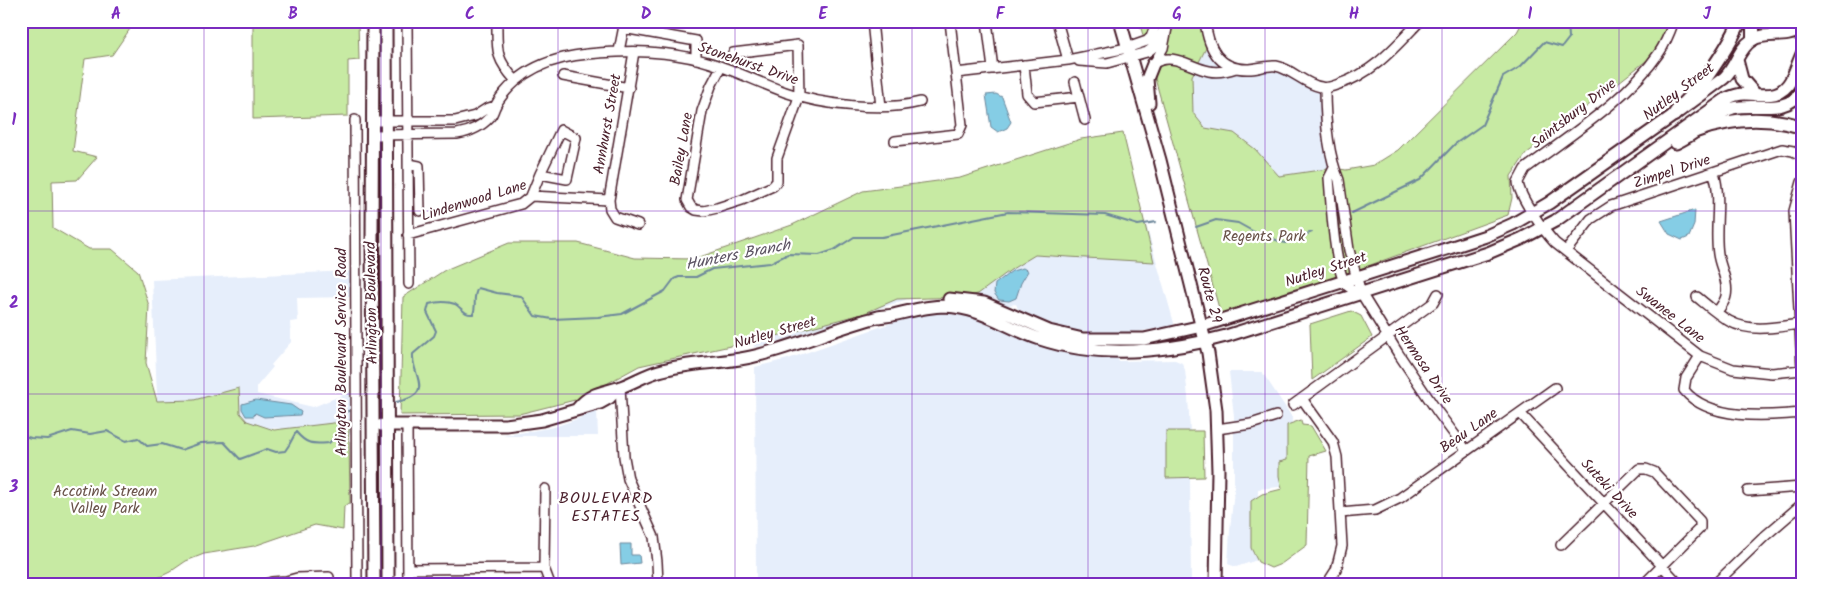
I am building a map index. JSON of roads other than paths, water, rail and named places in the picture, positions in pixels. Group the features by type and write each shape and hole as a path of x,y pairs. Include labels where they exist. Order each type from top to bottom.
{"highway":[{"path":"1674,115 1710,72 1740,21"},
{"path":"1753,39 1754,21"},
{"path":"1696,132 1726,122 1750,120 1776,121 1802,127"}],"main road":[{"name":"Arlington Boulevard","path":"374,21 372,240 374,584"},
{"name":"Arlington Boulevard","path":"386,21 388,584"},
{"name":"Route 29","path":"1120,21 1206,341 1217,429 1216,584"},
{"path":"1753,39 1788,36 1802,30"},
{"name":"Nutley Street","path":"878,317 895,307 915,301 952,300 984,303 1049,331 1083,339 1144,338 1202,326 1486,236 1513,224 1550,203 1674,115 1724,78 1738,60 1744,46 1753,39"},
{"name":"Nutley Street","path":"373,425 506,425 559,416 578,408 600,403 620,387 660,370 728,362 759,356 878,317 927,307 958,307 987,314 1024,333 1084,349 1113,351 1161,349 1206,341 1488,253 1522,239 1543,228 1612,181 1726,98 1736,94 1772,95 1783,91 1791,80 1802,54"},
{"name":"Nutley Street","path":"1738,60 1742,79 1756,95"},
{"path":"1152,135 1147,78 1153,64"},
{"name":"Nutley Street","path":"1612,181 1696,132 1730,108 1744,106 1769,108 1780,106 1790,102 1802,91"}],"street":[{"path":"407,21 409,284"},
{"path":"497,21 497,51 499,59 516,81"},
{"path":"872,21 881,107"},
{"path":"895,141 958,134 962,125 950,21"},
{"path":"987,21 993,69"},
{"path":"1057,21 1068,60"},
{"path":"956,74 1068,60 1107,63 1147,41 1151,37 1157,21"},
{"path":"1205,21 1209,42 1214,52 1222,61 1237,68"},
{"path":"1153,64 1166,58 1209,71 1222,72 1237,68 1251,69 1275,66 1308,83 1326,88 1355,78 1375,66 1420,21"},
{"name":"Saintsbury Drive","path":"1543,228 1518,186 1521,173 1609,106 1631,86 1661,51 1674,21"},
{"path":"1129,52 1152,49 1158,42 1167,22"},
{"path":"1153,64 1166,40 1167,22"},
{"path":"619,51 624,25 696,42 696,60"},
{"path":"733,53 798,45 798,96"},
{"name":"Stonehurst Drive","path":"373,135 457,134 468,132 492,116 495,106 516,81 525,74 549,62 588,54 619,51 654,52 721,66 815,101 881,107 920,102"},
{"name":"Annhurst Street","path":"609,200 634,52"},
{"path":"1024,65 1027,94 1034,102 1079,97"},
{"name":"Bailey Lane","path":"721,66 702,111 693,162 687,200 690,207 696,210 704,211 717,208 742,200 773,186 777,181 777,158 798,96"},
{"path":"563,76 629,88"},
{"path":"1075,82 1085,120"},
{"name":"Hermosa Drive","path":"1326,88 1326,125 1334,168 1339,180 1350,250 1361,293 1387,337 1466,450"},
{"name":"Stonehurst Drive","path":"373,121 455,121 475,116 495,106"},
{"name":"Arlington Boulevard Service Road","path":"355,120 357,584"},
{"path":"531,196 540,174 561,130 576,138 567,179 540,174"},
{"name":"Zimpel Drive","path":"1566,251 1591,219 1606,208 1782,149 1793,150 1802,156"},
{"path":"409,164 419,166 420,211"},
{"name":"Hermosa Drive","path":"1334,168 1329,178 1338,262 1343,281 1348,287 1361,293"},
{"path":"1714,173 1718,201 1717,244 1719,260 1727,286 1726,296 1716,312"},
{"path":"1802,182 1794,211 1802,370"},
{"name":"Lindenwood Lane","path":"408,234 521,204 531,196 609,200"},
{"path":"609,200 610,209 615,216 638,225"},
{"name":"Swanee Lane","path":"1543,228 1555,243 1700,356 1733,369 1772,373 1802,370"},
{"path":"1294,405 1432,303 1438,294"},
{"path":"1697,298 1728,321 1749,328 1799,324"},
{"path":"1700,356 1686,378 1684,390 1691,398 1714,408 1743,415 1802,413"},
{"path":"620,387 624,457 627,472 654,537 658,584"},
{"name":"Beau Lane","path":"1340,513 1375,510 1400,498 1555,388"},
{"path":"1303,400 1333,442 1339,468 1342,546 1336,570 1327,584"},
{"name":"Suteki Drive","path":"1520,413 1679,584"},
{"path":"1217,429 1251,424 1276,416"},
{"name":"Nutley Street","path":"356,425 373,425"},
{"path":"407,425 408,584"},
{"path":"1561,545 1639,469 1646,468 1654,472 1700,521 1700,528 1644,584"},
{"path":"1748,492 1802,486"},
{"path":"544,489 544,568 550,584"},
{"path":"1715,584 1764,536 1802,504"},
{"path":"408,569 544,568"},
{"path":"266,584 297,578 330,577"}],"water":[{"path":"996,94 1002,97 1011,122 1007,128 998,132 991,127 986,95"},
{"path":"1695,210 1694,225 1689,237 1682,240 1669,234 1661,221"},
{"path":"1023,268 1028,271 1021,283 1016,298 1009,301 999,300 994,293 995,284 1012,271"},
{"path":"256,400 291,405 301,412 300,415 264,417 255,413 254,416 246,416 242,409 242,404"},
{"path":"620,544 631,544 631,555 639,555 640,563 621,565"}],"waterway":[{"name":"Hunters Branch","path":"1352,213 1420,180 1455,144 1482,125 1503,77 1520,67 1544,42 1562,47 1569,38 1568,21"},
{"name":"Hunters Branch","path":"396,402 408,399 416,394 419,389 413,354 434,336 436,331 427,312 429,304 452,303 465,312 473,314 475,295 478,288 521,296 535,316 552,319 598,317 622,314 665,291 674,279 679,277 696,277 712,269 770,263 788,254 819,255 834,250 854,237 882,237 1008,212 1105,215 1138,225 1156,222"},
{"name":"Hunters Branch","path":"1196,227 1216,220 1238,223 1256,233 1285,243 1312,232"},
{"name":"Hunters Branch","path":"21,435 47,439 72,431 90,434 107,431 126,441 138,438 147,446 162,444 181,450 201,443 224,442 240,459 267,449 276,452 285,451 296,432 310,443 329,443 336,436 342,412 349,411"}],"district":[{"name":"BOULEVARD ESTATES","path":"606,507"}],"park label":[{"name":"Regents Park","path":"1264,237"},
{"name":"Accotink Stream Valley Park","path":"105,500"}]}
